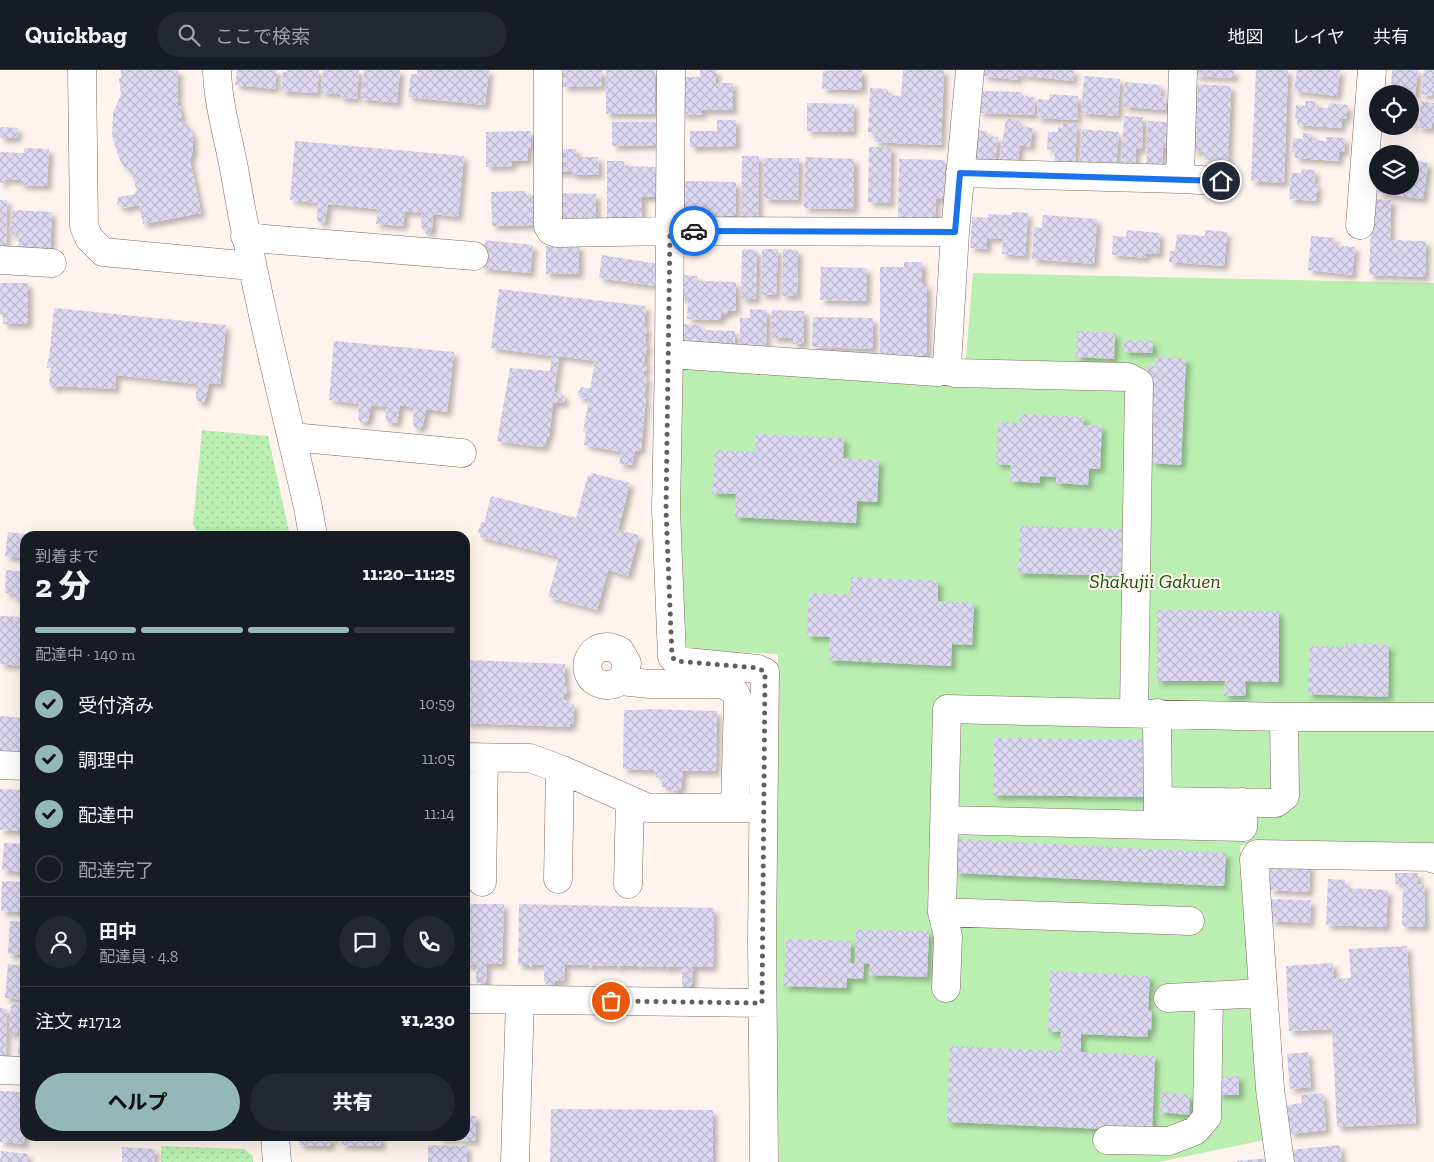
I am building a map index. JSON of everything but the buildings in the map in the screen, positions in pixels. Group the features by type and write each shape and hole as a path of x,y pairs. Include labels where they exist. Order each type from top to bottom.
{"street":[{"path":"82,70 84,226 89,238 103,252 252,266"},
{"path":"217,70 222,114 252,266 312,531"},
{"path":"548,70 548,226 551,231 558,233 670,231 955,232"},
{"path":"670,70 669,354 666,510 672,657 676,661 758,668 765,672 762,808 764,1162"},
{"path":"945,370 947,365 955,232 970,70"},
{"path":"1180,179 1183,70"},
{"path":"1360,225 1372,70"},
{"path":"960,173 1221,181"},
{"path":"246,236 474,256"},
{"path":"0,260 52,263"},
{"path":"669,354 938,372 945,370 955,373 1128,377 1138,383 1146,713 1158,813"},
{"path":"292,438 462,453"},
{"path":"620,681 650,684 719,684 730,687 736,692 738,700 735,808"},
{"path":"946,988 948,936 942,912 947,709 1284,717 1434,716"},
{"path":"945,820 1158,813 1243,827 1243,802 1276,803 1285,796 1284,717"},
{"path":"482,882 475,758 530,758 560,769 648,808 762,808"},
{"path":"0,765 20,766"},
{"path":"558,879 560,769"},
{"path":"628,884 630,800"},
{"path":"1280,1162 1270,1089 1254,860 1257,854 1432,857 1434,859"},
{"path":"942,912 1190,921"},
{"path":"1168,998 1263,993"},
{"path":"1107,1140 1169,1141 1195,1131 1206,1117 1209,997"},
{"path":"470,999 762,1003"},
{"path":"515,1162 520,1000"}],"green space":[{"name":"Shakujii Gakuen","path":"973,273 1434,283 1434,846 1240,845 1264,1140 1159,1162 779,1162 773,929 778,654 688,650 683,646 676,470 681,365 964,381"},
{"path":"202,430 268,436 289,531 197,531 193,525"},
{"path":"161,1146 244,1149 253,1156 253,1162 161,1162"}],"way so far":[{"path":"611,1001 762,1003 762,808 765,672 758,668 676,661 672,657 666,510 670,231 694,231"}],"route":[{"path":"694,231 955,232 960,173 1221,181"}]}
